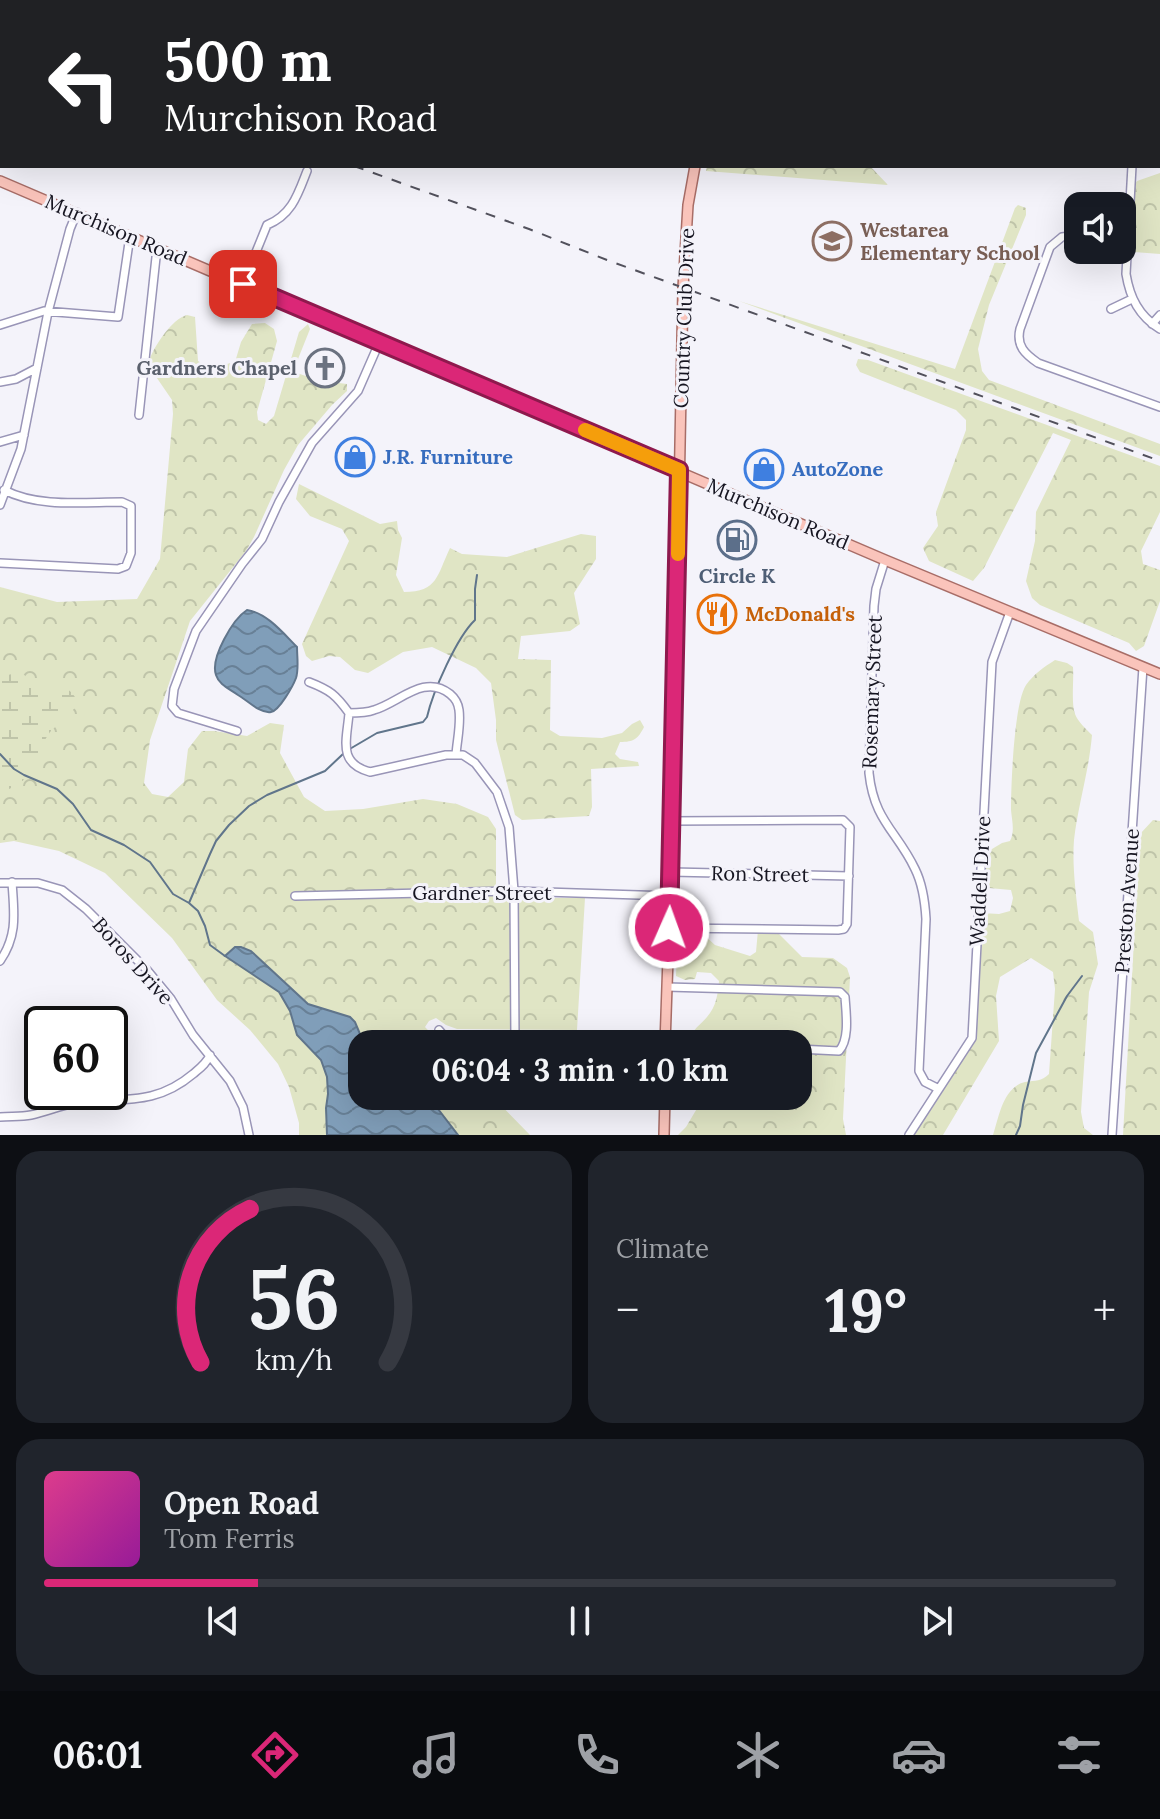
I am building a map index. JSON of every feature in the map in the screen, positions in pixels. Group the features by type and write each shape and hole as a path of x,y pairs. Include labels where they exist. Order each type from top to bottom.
{"main road":[{"name":"Country Club Drive","path":"665,1030 683,288 688,205 695,168"},
{"name":"Murchison Road","path":"0,181 885,560 1160,674"},
{"path":"664,1135 665,1110"}],"street":[{"path":"1129,192 1132,168"},
{"path":"243,284 267,225 290,209 307,171"},
{"path":"0,505 18,458 48,312 77,212"},
{"path":"0,325 34,313 48,312 118,317 130,236"},
{"path":"1064,237 1050,247 1020,329 1020,346 1038,363 1160,407"},
{"path":"139,415 157,248"},
{"path":"1125,264 1132,299 1141,313 1156,327 1160,315"},
{"path":"1111,309 1132,299"},
{"path":"237,731 178,713 172,706 174,689 196,631 262,539 312,443 358,391 379,343"},
{"path":"0,382 16,379 37,368"},
{"path":"0,442 24,435"},
{"path":"0,563 118,569 126,566 131,553 131,506 122,502 45,502 4,490"},
{"name":"Rosemary Street","path":"885,560 874,606 869,773 877,810 915,870 923,894 926,919 919,1071 925,1082 939,1089"},
{"name":"Waddell Drive","path":"909,1135 972,1038 992,662 1010,612"},
{"name":"Preston Avenue","path":"1112,1135 1143,667"},
{"path":"309,682 328,689 349,713 346,751 350,763 359,769 370,772 446,755 463,755 475,763 497,792 509,827 514,891 515,1030"},
{"path":"349,713 372,711 427,686 443,690 454,697 459,706 456,755"},
{"path":"669,928 844,929 847,924 850,827 843,820 670,821"},
{"name":"Ron Street","path":"671,872 849,876"},
{"path":"0,961 10,944 15,924 12,882"},
{"name":"Boros Drive","path":"0,883 54,886 86,909 171,999 193,1035 230,1081 246,1115 249,1135"},
{"name":"Gardner Street","path":"295,896 514,891 670,896"},
{"path":"667,987 840,992 845,997 844,1045 839,1051 812,1050"},
{"path":"128,1099 168,1090 189,1077 208,1061 210,1055"},
{"path":"0,1117 49,1110"}],"green space":[{"path":"707,168 872,168 888,185 706,171"},
{"path":"1160,173 1160,254 1136,252 1134,192 1137,181"},
{"path":"1018,205 1026,208 1026,215 989,305 978,349 982,371 989,380 1160,444 1160,456 739,301 955,369"},
{"path":"181,317 195,317 198,361 210,368 235,362 241,342 252,324 265,323 274,329 277,341 257,412 258,420 266,424 274,416 299,332 308,324 310,329 294,369 297,373 332,385 347,384 347,391 298,445 246,551 190,621 150,740 144,783 152,794 168,797 184,782 188,749 202,731 247,736 270,723 284,725 280,753 304,797 325,811 363,809 423,799 457,804 488,817 496,829 496,898 585,898 577,1030 457,1029 436,1018 429,1021 425,1027 428,1030 358,1030 308,1004 251,951 225,956 279,992 290,1011 297,1035 321,1060 327,1077 327,1135 299,1135 299,1123 289,1087 278,1064 250,1030 217,1000 172,938 105,873 59,851 14,841 0,843 0,587 57,602 137,599 160,559 173,414 172,400 148,365 163,336"},
{"path":"858,359 1160,466 1160,512 1141,551 1143,564 1160,570 1160,601 1144,646 1136,651 1129,643 1040,605 1032,598 1026,581 1035,541 1036,512 1071,440 1053,433 984,568 973,581 929,561 923,548 938,526 936,512 966,430 966,420 956,410 860,372 856,365"},
{"path":"299,484 380,524 397,521 402,538 396,575 404,592 430,585 439,574 450,548 462,554 507,557 581,534 596,536 596,559 574,593 580,624 570,631 521,636 518,659 551,660 550,730 560,736 602,738 622,733 640,720 644,727 640,734 635,739 620,742 615,754 620,759 638,762 639,766 591,769 592,807 589,816 522,820 515,815 496,740 491,683 476,668 432,647 403,652 368,673 355,670 340,657 329,656 312,661 306,656 302,644 349,541 342,529 310,516 296,499"},
{"path":"1055,660 1073,667 1075,714 1092,735 1074,840 1074,860 1079,921 1093,932 1098,964 1089,992 1081,1112 1084,1128 1093,1135 993,1135 1003,1104 1012,1090 1049,1074 1055,989 1053,972 1031,958 1000,977 996,996 999,1041 943,1135 913,1135 976,1038 982,913 1010,911 1013,898 1011,890 984,885 987,852 1010,841 1012,833 1013,764 1022,695 1032,677"},
{"path":"20,672 38,684 65,688 79,704 50,732 22,782 0,794 0,677"},
{"path":"1153,820 1160,821 1160,1135 1123,1135 1140,834"},
{"path":"758,930 776,931 802,957 833,958 847,968 850,977 843,1119 846,1135 678,1135 696,1110 812,1110 812,1030 696,1030 714,1005 719,981 711,973 697,972 695,979 685,980 676,976 677,948 688,936 704,935 715,945 750,956 756,952"},
{"path":"439,1110 506,1110 530,1135 458,1135"}],"water":[{"path":"247,610 268,619 297,647 296,678 282,703 271,712 254,706 222,684 216,675 219,649 235,622"},
{"path":"235,947 251,951 308,1004 350,1017 355,1022 358,1030 348,1030 348,1110 439,1110 458,1135 327,1135 327,1077 321,1060 297,1035 290,1011 279,992 225,956"}],"waterway":[{"path":"348,750 377,733 423,722 427,717 446,665 475,620 477,575"},
{"path":"0,754 14,769 57,789 73,804 91,830 124,845 150,862 173,894 198,911 210,945 225,956"},
{"path":"189,903 216,841 229,825 249,806 267,795 325,771 343,754"},
{"path":"1016,1135 1036,1053 1067,996 1082,976"}],"railway":[{"path":"360,168 1160,461"}],"slow traffic":[{"path":"585,430 679,470 678,554"}],"place":[{"name":"Westarea Elementary School","path":"832,241"},
{"name":"Gardners Chapel","path":"325,368"},
{"name":"J.R. Furniture","path":"355,457"},
{"name":"AutoZone","path":"764,469"},
{"name":"Circle K","path":"737,540"},
{"name":"McDonald's","path":"717,614"}],"route":[{"path":"243,284 679,470 669,928"}]}
